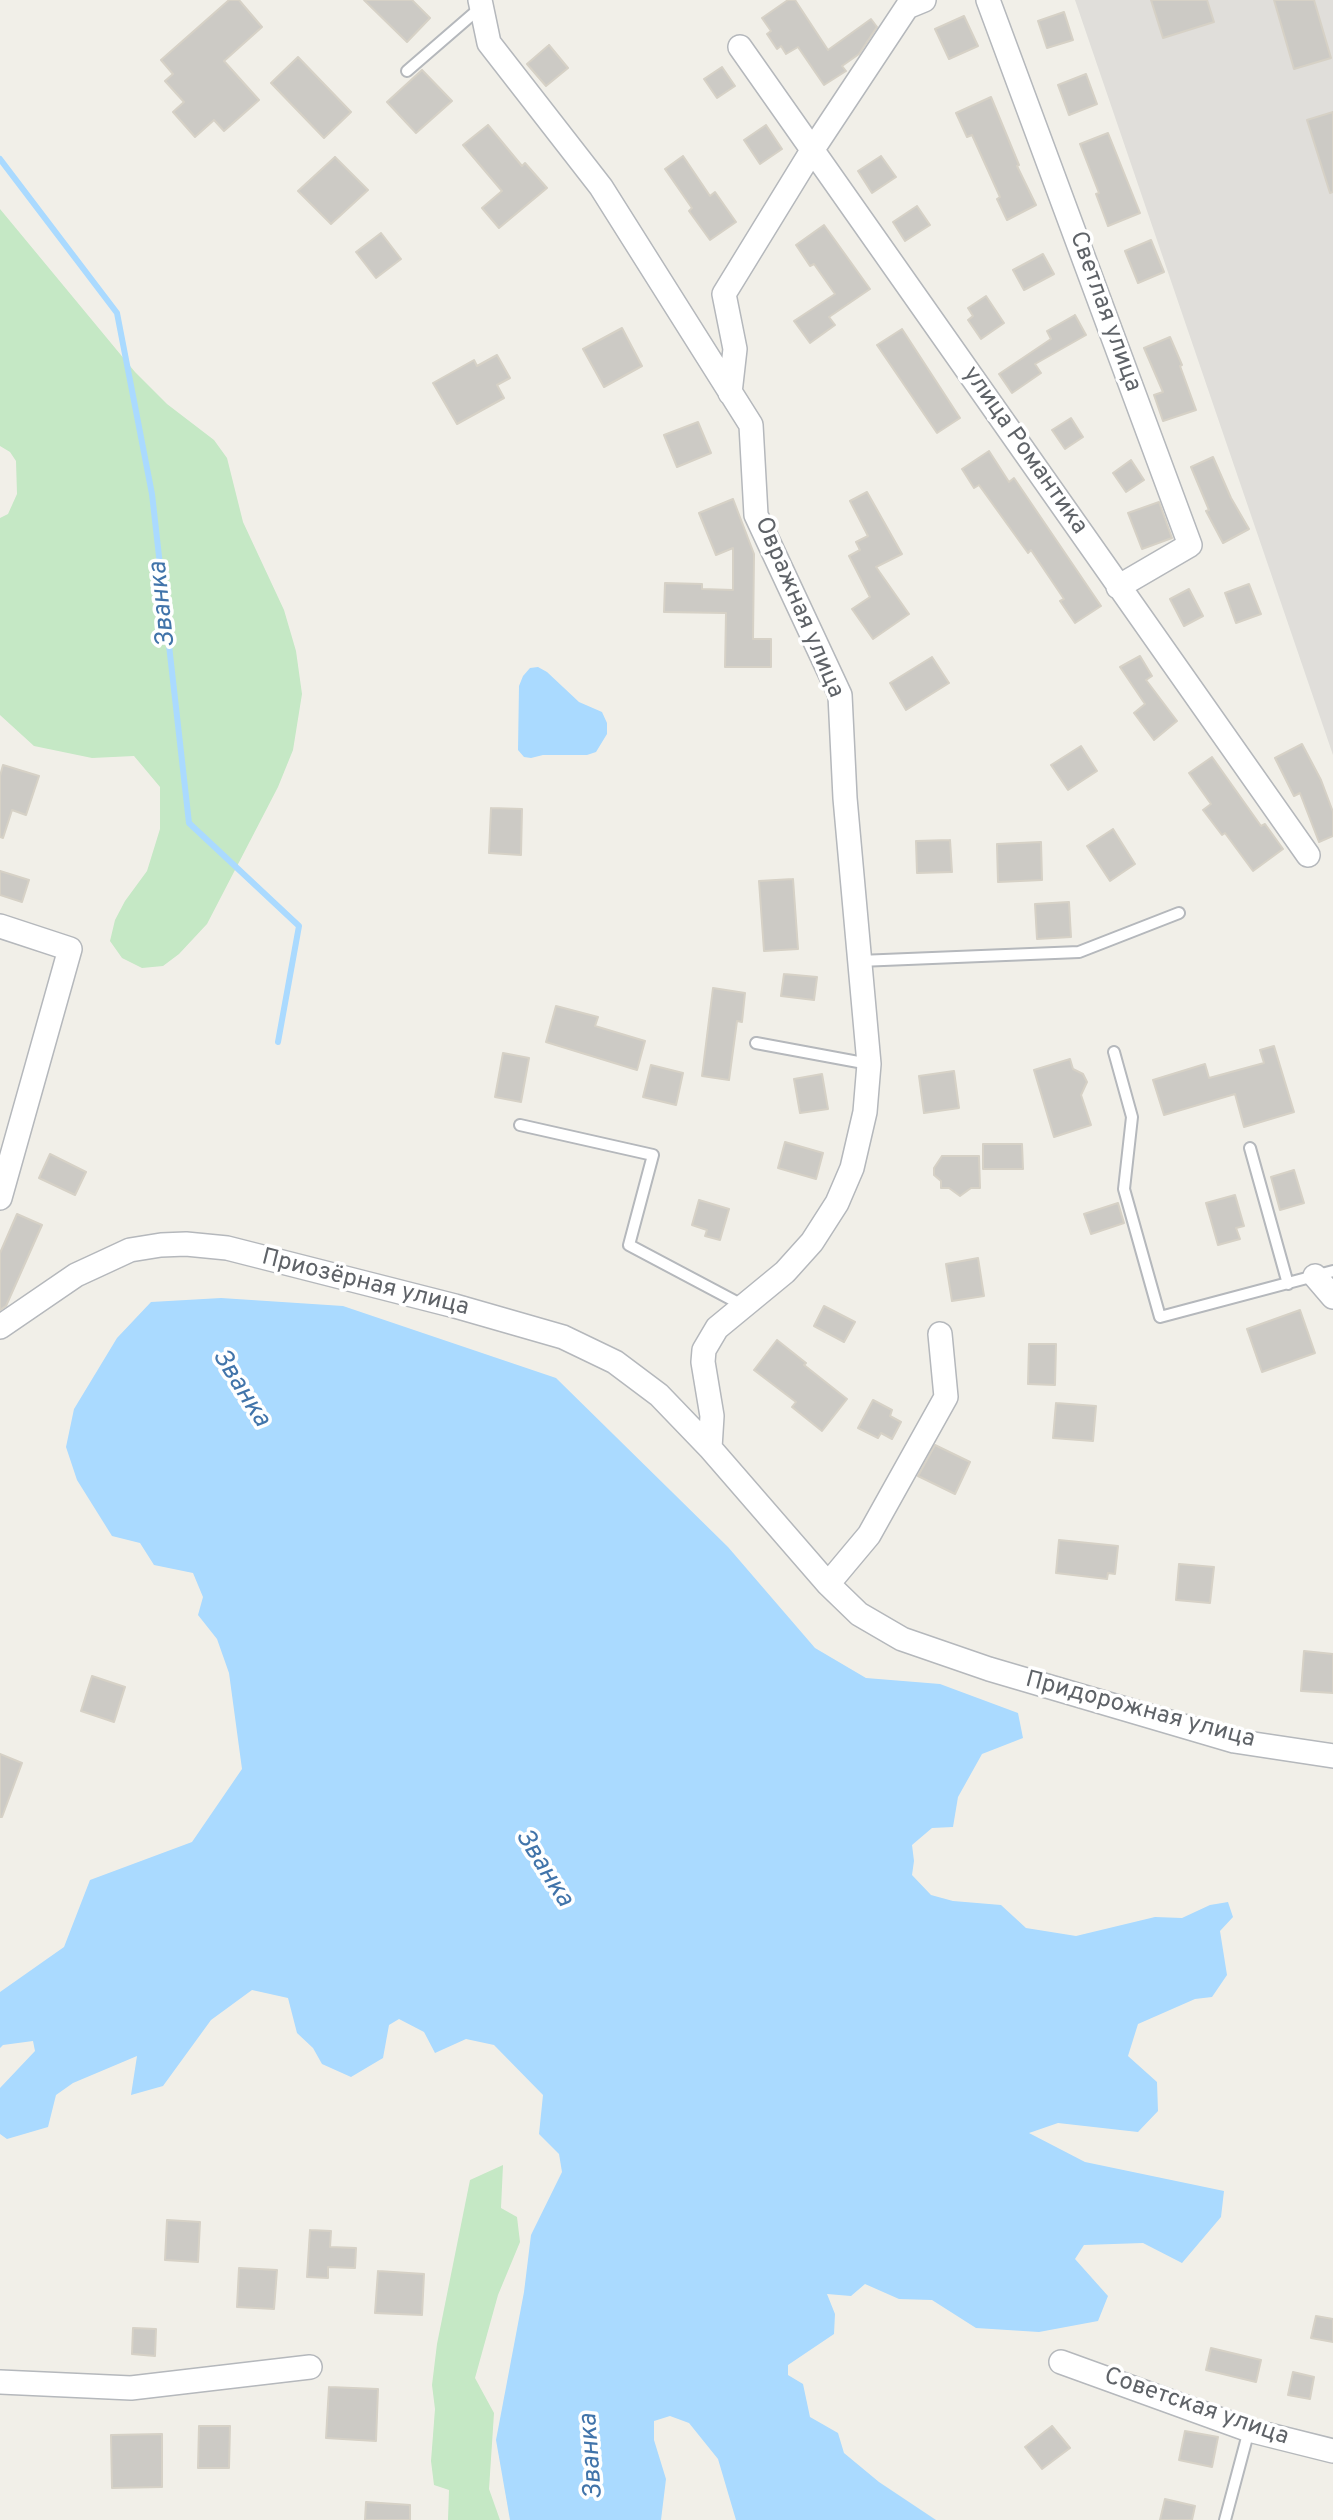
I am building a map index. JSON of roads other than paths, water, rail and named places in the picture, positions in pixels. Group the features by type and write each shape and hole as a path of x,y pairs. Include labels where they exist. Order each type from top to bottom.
{"street":[{"path":"730,393 735,349 724,294 813,149 906,7 924,0"},
{"name":"Светлая улица","path":"988,0 1190,545 1118,587"},
{"name":"Овражная улица","path":"480,4 489,43 601,187 751,425 756,515 840,695 845,797 869,1064 865,1112 852,1168 837,1203 812,1242 785,1272 717,1328 704,1350 703,1362 712,1416 710,1448"},
{"name":"улица Романтика","path":"740,47 1308,855"},
{"path":"0,926 70,949 0,1198"},
{"name":"Приозёрная улица","path":"0,1327 76,1275 130,1251 161,1245 186,1244 227,1248 455,1306 564,1337 615,1362 659,1395 710,1448 828,1584"},
{"path":"1324,1274 1333,1297"},
{"path":"828,1584 869,1535 946,1397 940,1334"},
{"name":"Придорожная улица","path":"828,1584 859,1614 902,1639 989,1669 1234,1741 1333,1756"},
{"name":"Советская улица","path":"1061,2362 1249,2430 1333,2451"},
{"path":"0,2382 131,2388 310,2367"}],"lane":[{"path":"407,71 480,4"},
{"path":"859,961 1079,952 1179,913"},
{"path":"756,1042 869,1064"},
{"path":"1114,1052 1132,1117 1124,1189 1160,1317 1324,1274"},
{"path":"520,1125 653,1155 629,1245 744,1306"},
{"path":"1250,1148 1288,1284"},
{"path":"1225,2520 1249,2430"}],"water":[{"path":"538,667 579,702 602,712 607,723 607,734 596,752 587,755 543,755 531,758 524,757 518,750 519,686 530,668"},
{"path":"221,1298 343,1306 556,1378 728,1547 815,1648 866,1678 940,1684 1018,1713 1023,1738 982,1754 958,1797 953,1827 932,1828 912,1845 912,1875 931,1895 953,1901 1001,1905 1026,1928 1076,1936 1155,1917 1182,1918 1210,1905 1228,1902 1233,1917 1220,1931 1227,1975 1212,1997 1195,1999 1138,2024 1128,2056 1157,2082 1158,2111 1138,2132 1058,2123 1029,2133 1085,2162 1224,2191 1221,2217 1182,2263 1143,2243 1084,2245 1075,2259 1108,2296 1098,2321 1039,2332 976,2328 932,2300 899,2299 865,2284 851,2296 827,2294 835,2314 834,2334 788,2365 788,2375 803,2384 810,2417 838,2433 844,2453 879,2482 936,2520 736,2520 718,2459 689,2423 670,2416 654,2421 654,2440 666,2479 661,2520 510,2520 496,2440 524,2292 531,2235 562,2172 559,2154 539,2134 543,2095 494,2045 466,2039 435,2053 424,2032 399,2019 389,2025 383,2058 351,2077 322,2064 313,2048 297,2033 288,1998 252,1990 211,2020 163,2086 131,2095 137,2056 73,2083 56,2095 48,2127 7,2139 0,2134 0,2088 35,2051 33,2041 3,2045 0,2048 0,1992 64,1947 90,1880 192,1842 242,1769 229,1673 217,1639 198,1615 203,1597 193,1573 154,1565 140,1543 112,1536 77,1480 66,1447 74,1409 117,1338 151,1302"}],"waterway":[{"name":"Званка","path":"0,159 117,313 152,494 189,823 299,926 278,1042"}]}
